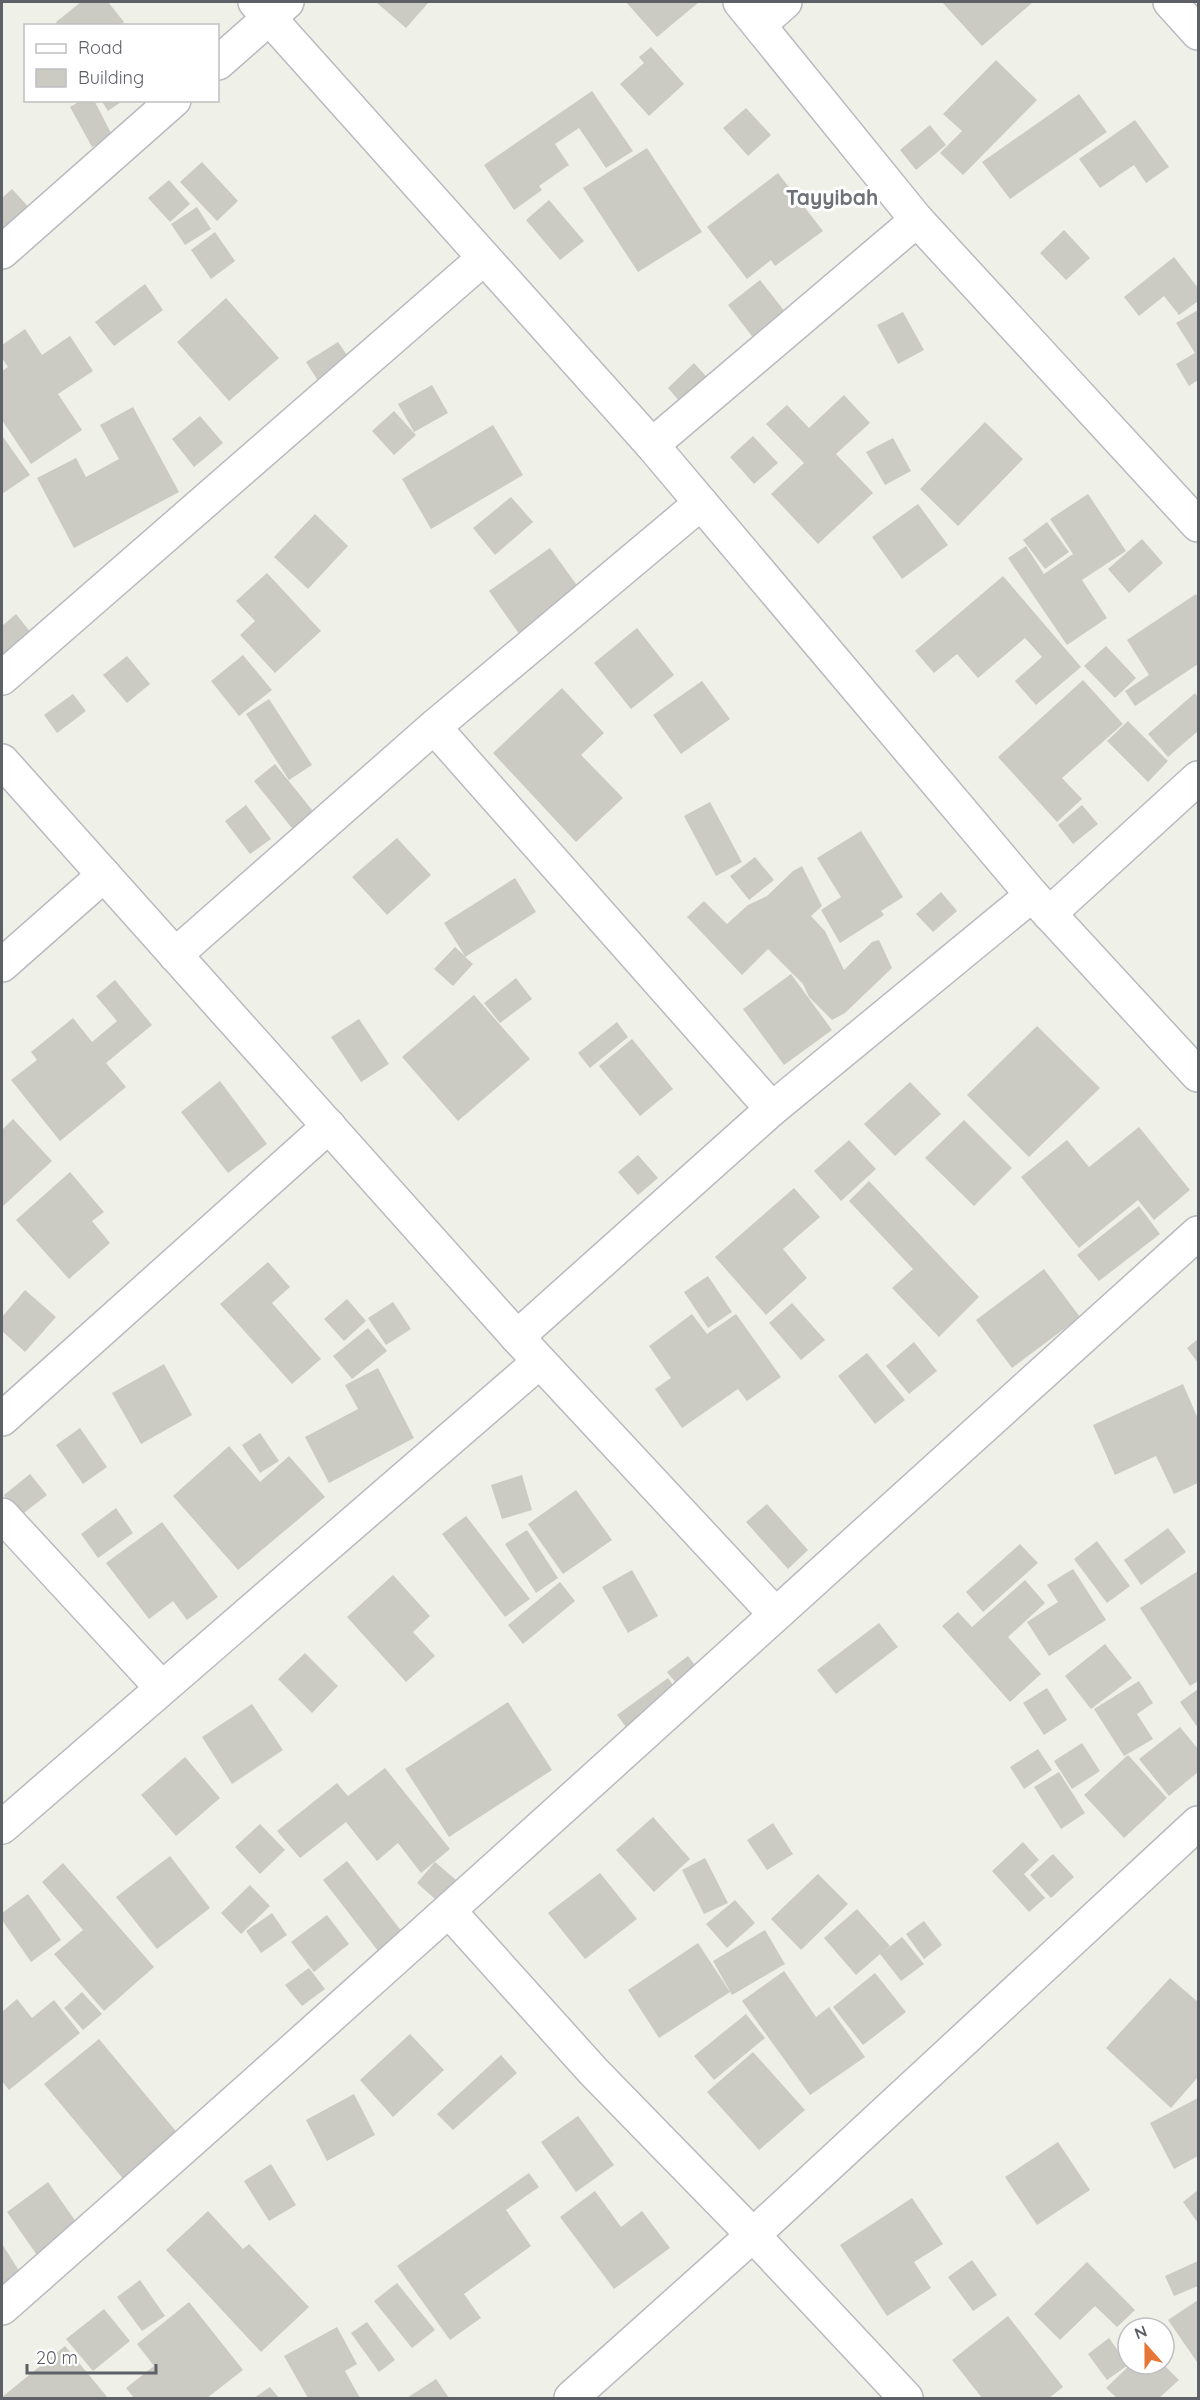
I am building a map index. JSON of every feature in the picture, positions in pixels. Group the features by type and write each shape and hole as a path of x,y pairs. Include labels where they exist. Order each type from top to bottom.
{"street":[{"path":"785,2 750,13 917,220 1198,525"},
{"path":"1170,2 1198,33"},
{"path":"219,62 270,7 484,258 652,445 1040,904 1198,1075"},
{"path":"2,252 172,102"},
{"path":"652,445 917,220"},
{"path":"2,678 484,258"},
{"path":"175,956 434,727 701,503"},
{"path":"434,727 772,1109"},
{"path":"2,761 516,1338 775,1614"},
{"path":"516,1338 772,1109 1040,904 1198,778"},
{"path":"2,965 104,875"},
{"path":"2,1419 329,1126"},
{"path":"2,2308 449,1911 1198,1233"},
{"path":"2,1827 539,1362"},
{"path":"2,1515 162,1688"},
{"path":"571,2398 753,2235 1198,1823"},
{"path":"449,1911 592,2071 753,2235 906,2398"}],"building":[{"path":"81,2 108,2 124,22 122,24 57,24 56,22"},
{"path":"376,2 429,2 406,28"},
{"path":"626,2 699,2 657,37"},
{"path":"942,2 1033,2 982,46"},
{"path":"651,47 684,84 649,116 620,84 644,63 639,57"},
{"path":"996,60 1037,100 963,175 940,153 962,131 943,114"},
{"path":"592,91 633,151 606,168 579,128 555,144 569,165 539,186 542,190 514,210 484,165"},
{"path":"1079,94 1107,132 1010,199 982,162"},
{"path":"79,102 95,102 113,137 92,147 70,107"},
{"path":"102,102 121,102 108,111"},
{"path":"746,108 771,135 748,156 723,128"},
{"path":"1135,120 1169,167 1146,183 1134,165 1100,188 1079,159"},
{"path":"930,125 946,145 916,170 900,150"},
{"path":"647,148 702,232 638,272 583,188"},
{"path":"202,162 238,201 217,221 180,182"},
{"path":"778,173 823,231 775,266 771,260 747,279 707,227"},
{"path":"169,180 190,204 170,222 148,198"},
{"path":"12,189 36,215 11,236 2,226 2,198"},
{"path":"549,200 584,241 560,260 526,220"},
{"path":"197,207 211,229 185,245 171,224"},
{"path":"1064,230 1090,258 1066,280 1040,253"},
{"path":"215,232 235,261 211,279 191,250"},
{"path":"1174,257 1198,288 1198,301 1179,315 1164,296 1139,316 1124,297"},
{"path":"760,280 793,322 761,348 728,305"},
{"path":"145,284 163,310 114,346 95,322"},
{"path":"226,298 279,358 229,401 177,342"},
{"path":"1198,310 1198,380 1189,386 1176,364 1195,353 1176,323"},
{"path":"903,312 924,350 898,364 877,325"},
{"path":"25,329 42,355 70,336 93,371 58,394 82,430 31,464 2,420 2,371 8,367 2,358 2,345"},
{"path":"338,342 354,365 322,387 306,362"},
{"path":"694,363 713,384 686,409 668,388"},
{"path":"432,385 448,413 414,432 398,404"},
{"path":"844,395 870,423 836,454 873,493 818,544 771,494 804,463 766,424 787,405 809,428"},
{"path":"133,407 179,492 74,548 37,478 76,458 86,477 119,459 100,425"},
{"path":"394,411 416,435 394,455 372,431"},
{"path":"200,416 223,443 194,467 172,439"},
{"path":"985,422 1023,459 958,526 920,489"},
{"path":"493,425 523,475 431,529 402,479"},
{"path":"753,436 778,463 754,484 730,457"},
{"path":"2,438 30,475 2,494"},
{"path":"893,438 911,471 885,485 866,452"},
{"path":"1088,494 1126,551 1082,580 1107,618 1067,645 1008,558 1026,546 1044,574 1073,554 1050,519"},
{"path":"511,497 533,522 495,555 473,528"},
{"path":"918,504 948,545 902,579 872,537"},
{"path":"315,514 348,546 308,589 274,557"},
{"path":"1047,522 1069,552 1045,569 1023,540"},
{"path":"1142,539 1163,563 1129,593 1108,569"},
{"path":"550,548 584,595 522,638 489,591"},
{"path":"267,573 321,631 275,673 240,635 255,621 236,601"},
{"path":"1003,576 1081,667 1036,705 1015,681 1042,657 1025,638 978,678 957,654 934,673 915,651"},
{"path":"1196,594 1198,598 1198,664 1135,706 1125,691 1149,675 1127,640"},
{"path":"16,614 39,643 2,664 2,626"},
{"path":"637,628 674,675 631,709 594,663"},
{"path":"1106,646 1136,678 1115,698 1084,666"},
{"path":"243,655 272,690 239,716 211,681"},
{"path":"127,656 150,684 127,703 103,675"},
{"path":"1083,680 1123,724 1062,778 1082,799 1057,822 998,757"},
{"path":"702,681 730,719 681,754 653,715"},
{"path":"562,688 604,733 581,755 623,798 576,842 493,753"},
{"path":"1195,693 1198,698 1198,731 1168,757 1148,734"},
{"path":"73,694 86,711 57,733 44,715"},
{"path":"269,699 312,765 289,780 246,714"},
{"path":"1128,721 1168,761 1148,782 1107,741"},
{"path":"275,764 321,821 300,838 254,781"},
{"path":"710,802 742,862 716,876 684,816"},
{"path":"246,805 271,839 250,854 225,821"},
{"path":"1082,805 1098,824 1073,844 1058,825"},
{"path":"861,831 903,897 881,911 884,915 840,943 821,910 841,897 817,858"},
{"path":"397,838 431,875 387,915 352,877"},
{"path":"755,857 774,880 749,900 730,876"},
{"path":"802,866 822,906 811,916 825,931 844,970 872,942 879,940 892,968 845,1013 832,1020 809,997 803,984 768,949 742,975 687,917 704,901 727,924 748,905 767,896 793,871"},
{"path":"515,878 536,912 465,957 473,964 453,986 434,969 455,947 465,956 444,923"},
{"path":"941,892 957,911 933,932 916,914"},
{"path":"791,974 832,1030 784,1065 743,1009"},
{"path":"516,978 532,999 500,1023 484,1003"},
{"path":"115,980 152,1025 106,1063 126,1087 60,1141 11,1080 37,1060 31,1052 73,1018 92,1042 117,1021 96,996"},
{"path":"474,995 530,1059 458,1121 402,1057"},
{"path":"359,1019 389,1064 361,1082 331,1037"},
{"path":"617,1022 628,1037 590,1068 578,1053"},
{"path":"1037,1026 1100,1088 1029,1157 967,1095"},
{"path":"632,1039 673,1089 640,1116 599,1066"},
{"path":"220,1081 267,1144 228,1173 181,1112"},
{"path":"910,1082 941,1114 895,1156 864,1124"},
{"path":"13,1119 52,1161 2,1207 2,1130"},
{"path":"964,1120 1012,1168 974,1206 925,1158"},
{"path":"1139,1127 1190,1190 1154,1220 1138,1200 1079,1248 1021,1177 1067,1140 1089,1167"},
{"path":"849,1140 876,1169 841,1201 814,1171"},
{"path":"638,1155 658,1178 638,1195 618,1172"},
{"path":"70,1172 104,1212 92,1221 110,1243 69,1279 16,1220"},
{"path":"869,1181 979,1297 939,1337 892,1288 913,1269 849,1201"},
{"path":"794,1188 820,1217 783,1249 807,1278 766,1315 715,1257"},
{"path":"1139,1206 1160,1234 1099,1281 1077,1255"},
{"path":"268,1262 290,1287 272,1303 321,1359 292,1384 220,1304"},
{"path":"1044,1269 1080,1317 1012,1368 976,1320"},
{"path":"708,1276 732,1312 708,1328 684,1292"},
{"path":"25,1290 56,1317 25,1352 2,1331 2,1317"},
{"path":"347,1299 366,1321 344,1341 324,1319"},
{"path":"393,1302 411,1329 386,1345 368,1318"},
{"path":"792,1303 825,1340 801,1360 769,1323"},
{"path":"692,1314 707,1334 736,1314 781,1377 747,1401 738,1389 682,1428 655,1389 671,1378 649,1346"},
{"path":"368,1328 387,1351 352,1379 333,1356"},
{"path":"1198,1339 1198,1363 1187,1348"},
{"path":"914,1342 937,1371 909,1394 886,1366"},
{"path":"867,1353 905,1400 875,1424 838,1376"},
{"path":"164,1364 192,1415 141,1444 112,1393"},
{"path":"378,1368 414,1438 329,1483 305,1437 358,1409 345,1385"},
{"path":"1183,1384 1198,1419 1198,1483 1174,1494 1156,1456 1115,1475 1093,1425"},
{"path":"80,1428 107,1467 83,1484 56,1445"},
{"path":"260,1433 279,1461 260,1473 242,1445"},
{"path":"229,1446 260,1482 289,1456 325,1497 238,1570 173,1496"},
{"path":"30,1474 47,1495 20,1516 4,1495"},
{"path":"522,1475 532,1510 502,1519 491,1485"},
{"path":"576,1490 612,1540 563,1574 528,1524"},
{"path":"767,1504 808,1550 788,1569 746,1522"},
{"path":"116,1508 133,1533 98,1558 81,1534"},
{"path":"466,1516 530,1599 505,1617 442,1534"},
{"path":"162,1522 218,1597 187,1620 173,1601 149,1619 106,1563"},
{"path":"1168,1528 1186,1552 1141,1585 1124,1560"},
{"path":"527,1530 558,1578 536,1593 505,1544"},
{"path":"1097,1541 1130,1586 1107,1603 1074,1559"},
{"path":"1020,1544 1038,1563 983,1612 966,1592"},
{"path":"1073,1569 1106,1620 1049,1656 1027,1622 1058,1602 1047,1585"},
{"path":"632,1570 658,1616 628,1633 602,1587"},
{"path":"1198,1571 1198,1681 1190,1686 1140,1608"},
{"path":"393,1575 430,1616 413,1632 435,1656 406,1682 347,1617"},
{"path":"1025,1580 1045,1603 1008,1637 1041,1674 1010,1702 942,1626 958,1612 972,1627"},
{"path":"560,1582 575,1601 523,1644 508,1625"},
{"path":"879,1623 898,1647 836,1694 817,1670"},
{"path":"1105,1644 1132,1678 1091,1709 1065,1676"},
{"path":"305,1653 338,1686 312,1713 278,1679"},
{"path":"688,1656 704,1677 684,1693 667,1672"},
{"path":"668,1678 685,1702 634,1738 617,1715"},
{"path":"1139,1681 1153,1703 1137,1714 1153,1739 1124,1756 1094,1709"},
{"path":"1047,1688 1067,1720 1044,1735 1023,1703"},
{"path":"1198,1689 1198,1728 1180,1702"},
{"path":"508,1702 552,1770 449,1837 405,1769"},
{"path":"252,1704 283,1750 232,1784 202,1737"},
{"path":"1180,1727 1198,1749 1198,1772 1169,1796 1139,1759"},
{"path":"1082,1743 1100,1771 1072,1789 1054,1761"},
{"path":"1038,1749 1052,1770 1024,1789 1010,1767"},
{"path":"1128,1755 1167,1798 1124,1838 1084,1795"},
{"path":"185,1757 220,1798 176,1836 141,1795"},
{"path":"385,1768 450,1849 421,1873 398,1843 377,1861 346,1822 300,1858 277,1831 337,1783 348,1796"},
{"path":"1059,1772 1085,1813 1061,1829 1034,1787"},
{"path":"653,1817 690,1859 654,1892 616,1850"},
{"path":"773,1823 793,1854 767,1870 747,1840"},
{"path":"260,1824 285,1850 260,1874 235,1847"},
{"path":"1023,1842 1039,1860 1024,1874 1045,1898 1029,1912 992,1871"},
{"path":"1053,1854 1074,1877 1051,1898 1030,1875"},
{"path":"170,1856 210,1908 157,1949 116,1897"},
{"path":"705,1858 728,1903 704,1914 682,1870"},
{"path":"347,1861 406,1937 382,1956 323,1880"},
{"path":"435,1862 462,1885 443,1906 417,1883"},
{"path":"63,1863 154,1967 104,2011 54,1954 83,1930 42,1882"},
{"path":"600,1873 637,1919 585,1959 548,1913"},
{"path":"818,1874 848,1904 801,1950 771,1919"},
{"path":"250,1885 270,1906 241,1934 221,1913"},
{"path":"28,1894 61,1940 31,1962 2,1920 2,1913"},
{"path":"735,1900 755,1923 727,1948 706,1924"},
{"path":"857,1909 890,1946 883,1952 902,1937 924,1964 901,1981 880,1954 856,1975 824,1938"},
{"path":"272,1913 287,1935 261,1953 246,1931"},
{"path":"327,1915 349,1944 314,1972 291,1942"},
{"path":"924,1921 942,1945 924,1959 906,1934"},
{"path":"765,1930 785,1964 732,1995 713,1961"},
{"path":"698,1943 730,1992 659,2038 628,1990"},
{"path":"309,1968 325,1989 302,2006 285,1985"},
{"path":"784,1971 816,2017 829,2007 865,2057 810,2095 742,2001"},
{"path":"875,1973 906,2012 863,2045 833,2007"},
{"path":"1170,1978 1198,2002 1198,2077 1171,2108 1106,2048"},
{"path":"82,1992 102,2014 83,2030 64,2008"},
{"path":"17,1999 32,2018 54,2000 80,2033 9,2090 2,2081 2,2012"},
{"path":"746,2014 765,2038 714,2080 694,2056"},
{"path":"410,2034 444,2070 393,2117 360,2080"},
{"path":"99,2039 185,2142 130,2187 44,2084"},
{"path":"753,2052 805,2110 759,2150 707,2092"},
{"path":"501,2055 517,2073 453,2130 437,2114"},
{"path":"354,2094 375,2135 327,2161 306,2120"},
{"path":"1198,2098 1198,2156 1174,2169 1150,2123"},
{"path":"578,2116 614,2165 576,2192 541,2142"},
{"path":"1058,2142 1090,2190 1037,2225 1005,2177"},
{"path":"271,2164 296,2205 269,2221 244,2181"},
{"path":"529,2173 539,2187 506,2210 531,2246 464,2294 481,2318 450,2340 397,2266"},
{"path":"48,2182 81,2229 39,2258 7,2212"},
{"path":"1198,2190 1198,2223 1183,2202"},
{"path":"595,2191 621,2227 642,2211 670,2248 614,2289 560,2217"},
{"path":"912,2198 943,2244 914,2262 931,2288 887,2316 840,2245"},
{"path":"208,2211 243,2249 249,2244 309,2307 261,2352 166,2250"},
{"path":"2,2244 25,2280 2,2295"},
{"path":"972,2260 997,2295 973,2311 948,2277"},
{"path":"1198,2261 1198,2286 1174,2296 1165,2276"},
{"path":"1087,2262 1135,2310 1129,2316 1116,2316 1116,2326 1095,2306 1060,2340 1034,2314"},
{"path":"140,2280 165,2316 142,2331 117,2297"},
{"path":"397,2283 435,2330 412,2348 374,2301"},
{"path":"1198,2300 1197,2362 1176,2332 1176,2316 1174,2316"},
{"path":"189,2302 243,2370 207,2398 134,2398 126,2388 154,2366 137,2344"},
{"path":"104,2309 130,2341 93,2371 66,2339"},
{"path":"1008,2316 1063,2387 1049,2398 982,2398 952,2360"},
{"path":"367,2322 395,2360 379,2372 351,2333"},
{"path":"337,2327 357,2364 345,2371 360,2398 308,2398 284,2356"},
{"path":"1109,2338 1116,2348 1116,2374 1107,2380 1088,2354"},
{"path":"65,2346 108,2398 2,2398 2,2397"},
{"path":"1118,2376 1175,2376 1179,2380 1159,2398 1117,2398 1106,2388"},
{"path":"436,2379 449,2398 407,2398"},
{"path":"270,2387 279,2398 254,2398"}],"district":[{"name":"Tayyibah","path":"832,198"}]}
